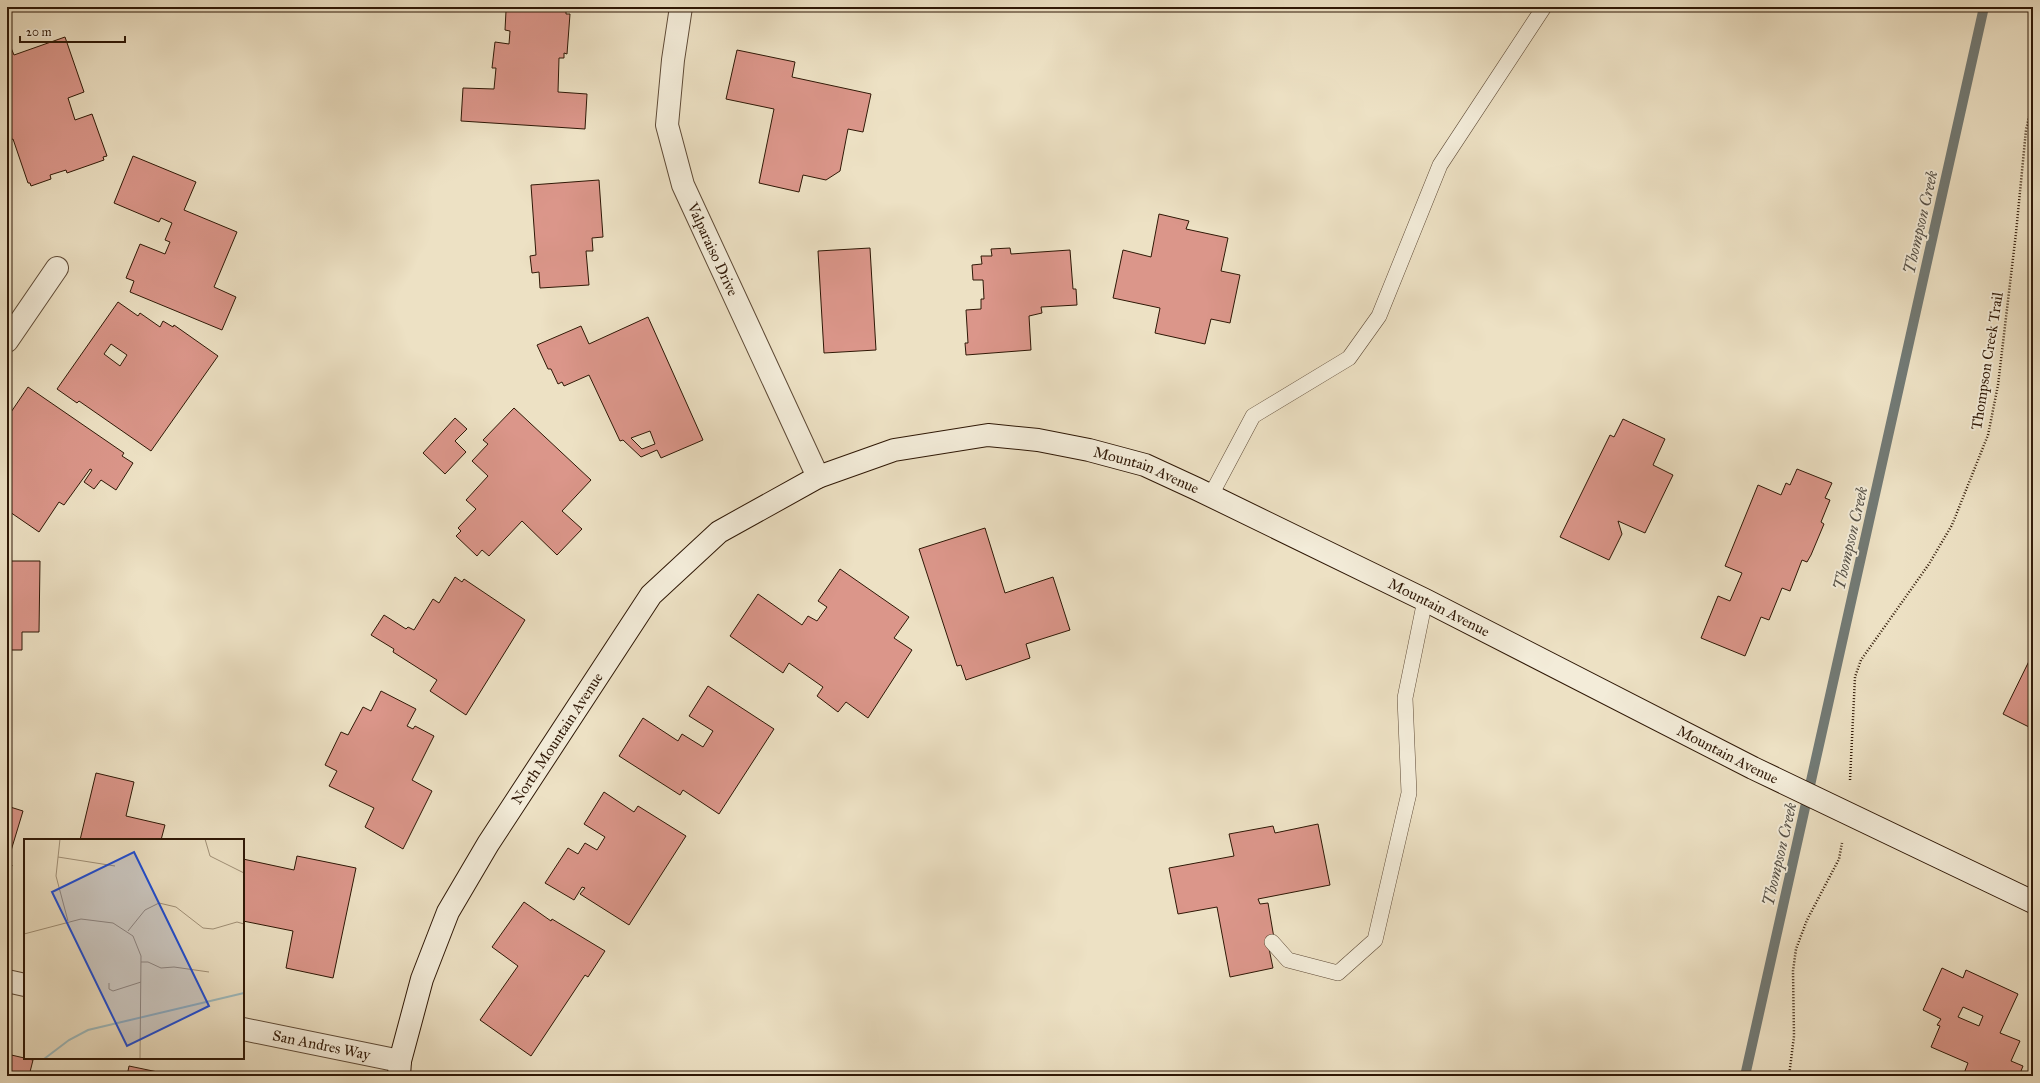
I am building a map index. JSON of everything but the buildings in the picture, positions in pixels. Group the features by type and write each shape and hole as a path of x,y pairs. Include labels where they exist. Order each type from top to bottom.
{"street":[{"name":"Valparaiso Drive","path":"681,7 673,60 667,125 683,185 818,477"},
{"path":"7,341 57,268"},
{"name":"Mountain Avenue","path":"818,477 894,450 988,435 1038,440 1096,452 1145,465 1211,495 1425,600 1780,781 1825,801 2033,902"},
{"name":"North Mountain Avenue","path":"399,1069 422,979 448,912 488,844 651,594 719,532 818,477"},
{"path":"7,981 24,985"},
{"name":"San Andres Way","path":"244,1029 399,1069"}],"lane":[{"path":"1211,495 1253,416 1349,358 1379,316 1440,165 1544,7"},
{"path":"1272,942 1288,960 1338,973 1374,940 1409,794 1405,698 1425,600"}],"path":[{"name":"Thompson Creek Trail","path":"1849,782 1855,677 1861,660 1929,564 1952,525 1988,435 1998,385 2016,233 2026,130 2033,100"},
{"path":"1789,1076 1794,1036 1794,971 1796,949 1807,920 1842,851"}],"waterway":[{"name":"Thompson Creek","path":"1745,1076 1984,7"}]}
